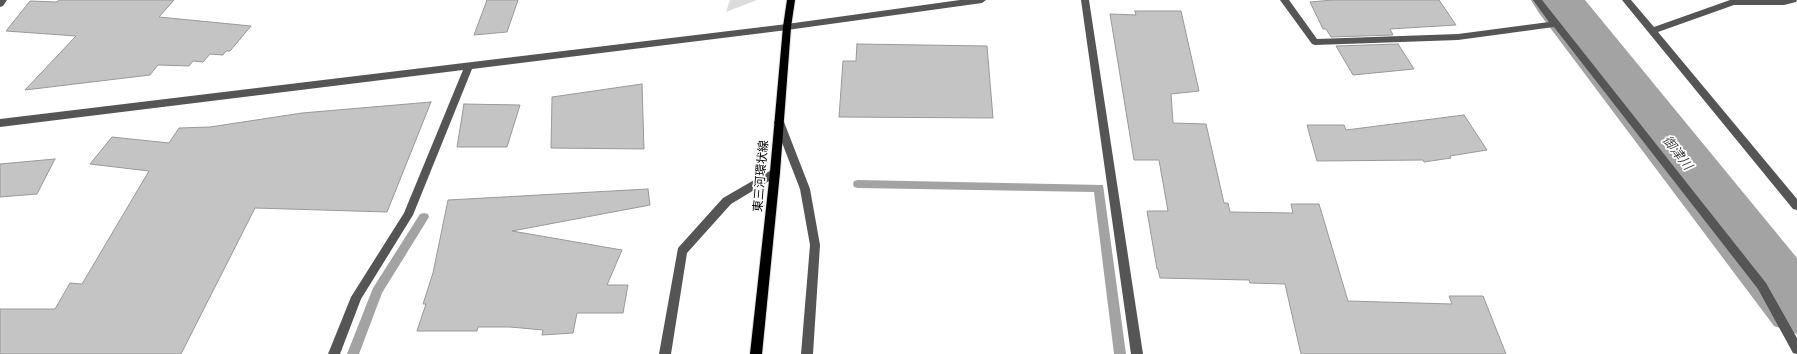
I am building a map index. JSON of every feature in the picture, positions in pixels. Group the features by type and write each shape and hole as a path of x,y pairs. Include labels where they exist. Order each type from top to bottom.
{"main road":[{"name":"東三河環状線","path":"756,354 780,122 787,27 791,0"}],"street":[{"path":"0,4 3,0"},
{"path":"0,123 787,27 982,0"},
{"path":"1085,0 1136,354"},
{"path":"1284,0 1315,42 1458,37 1556,24"},
{"path":"1537,0 1762,286 1797,349"},
{"path":"1626,0 1797,206"},
{"path":"1652,31 1733,2 1784,2 1793,0"},
{"path":"334,354 356,297 408,215 469,66"},
{"path":"780,122 805,189 815,245 807,354"},
{"path":"665,354 682,251 727,201 775,172"}],"shaded area":[{"path":"730,0 757,0 726,12"}],"building":[{"path":"59,0 174,0 159,17 251,26 230,51 226,51 223,55 210,54 203,62 193,61 189,66 158,65 150,75 25,90 76,36 6,31 30,1 57,2"},
{"path":"487,0 518,0 507,32 474,35"},
{"path":"1333,0 1439,0 1456,25 1390,29 1393,35 1331,37 1326,29 1323,29 1310,2"},
{"path":"1135,11 1181,11 1199,91 1171,94 1173,123 1206,124 1224,203 1228,203 1230,212 1293,213 1291,204 1319,204 1348,301 1452,304 1449,296 1483,296 1506,354 1301,354 1285,284 1250,283 1249,280 1160,278 1157,269 1147,211 1168,211 1159,160 1134,160 1110,14 1136,15"},
{"path":"857,44 987,46 993,118 839,117 843,61 856,61"},
{"path":"1398,44 1414,69 1353,75 1336,46"},
{"path":"642,84 644,149 551,148 552,97"},
{"path":"431,102 387,212 255,208 181,354 0,354 0,309 55,309 70,283 82,284 149,171 90,164 112,137 169,143 179,128 210,127 302,113"},
{"path":"464,104 520,105 507,147 457,147"},
{"path":"1464,115 1487,150 1424,162 1423,160 1317,161 1307,125 1344,125 1346,130"},
{"path":"55,159 37,194 0,197 0,164"},
{"path":"648,189 650,205 512,231 622,250 607,285 628,285 623,313 577,313 573,333 542,335 543,330 510,327 478,327 477,331 417,331 426,304 423,304 433,273 448,200"}],"waterway":[{"name":"御津川","path":"1557,0 1797,306"},
{"path":"858,184 1099,188 1120,354"},
{"path":"353,354 377,291 424,217"}]}
